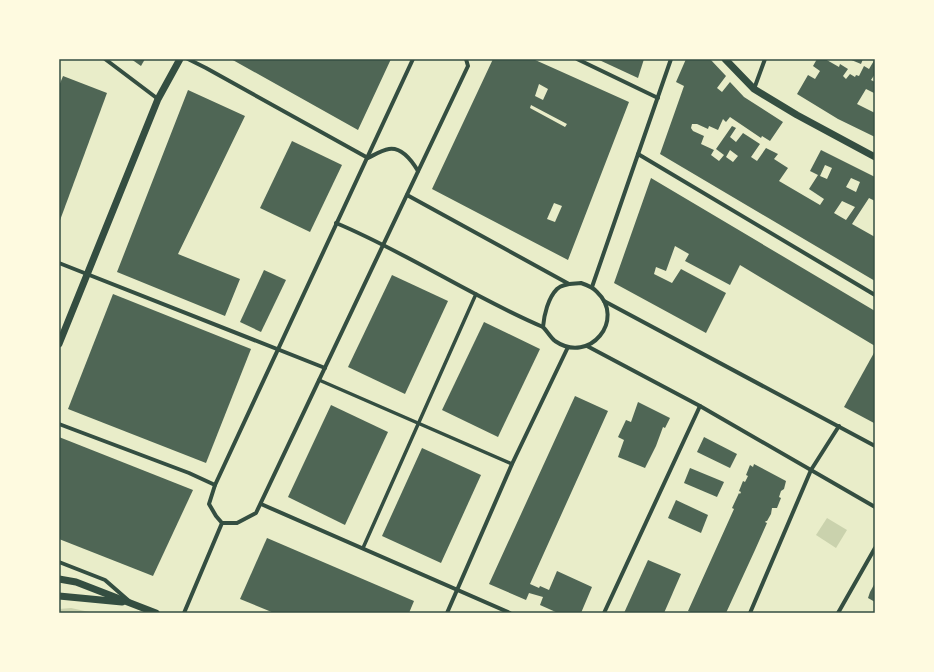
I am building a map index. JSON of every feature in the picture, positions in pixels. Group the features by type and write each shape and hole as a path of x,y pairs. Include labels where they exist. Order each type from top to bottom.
{"street":[{"path":"105,59 158,99"},
{"path":"59,344 158,99 180,59"},
{"path":"188,59 368,158"},
{"path":"222,523 209,504 215,485 413,59"},
{"path":"222,523 237,522 256,513 261,504 468,66 466,59"},
{"path":"577,59 658,98"},
{"path":"592,287 671,59"},
{"path":"726,59 754,89 797,115 875,157"},
{"path":"754,89 765,59"},
{"path":"368,158 389,149 399,151 410,158 418,171"},
{"path":"638,154 875,295"},
{"path":"406,195 568,284"},
{"path":"336,223 383,245 543,327 554,340 568,347 587,346 598,338 604,330 608,316 604,301 598,292 592,287 581,283 568,284 557,289 549,301 544,317 543,327"},
{"path":"59,263 325,368"},
{"path":"363,548 476,294"},
{"path":"604,301 875,446"},
{"path":"587,346 700,406 875,507"},
{"path":"447,613 512,464 568,347"},
{"path":"319,380 512,464"},
{"path":"604,613 700,406"},
{"path":"59,424 189,473 215,485"},
{"path":"750,613 811,470 839,426"},
{"path":"261,504 510,613"},
{"path":"184,613 222,523"},
{"path":"838,613 875,548"},
{"path":"59,562 105,580 133,604"},
{"path":"59,579 76,582 156,613"},
{"path":"59,596 133,604"}],"green space":[{"path":"827,518 847,530 836,548 816,535"},
{"path":"71,608 94,613 59,613 59,609"}],"building":[{"path":"131,59 145,59 141,66"},
{"path":"231,59 336,60 391,59 358,130"},
{"path":"493,59 533,59 629,102 568,260 432,189","holes":["539,84 548,89 543,100 535,96","531,105 567,124 565,127 530,108","554,203 562,206 555,222 547,219"]},
{"path":"597,59 644,59 638,78"},
{"path":"686,59 710,59 726,76 717,88 722,92 730,82 744,97 783,122 770,141 762,136 761,138 730,117 726,122 723,119 718,130 709,126 708,129 697,124 692,124 691,128 693,131 704,136 701,144 714,150 711,155 719,161 724,155 716,149 732,126 736,128 730,137 736,142 743,133 760,144 751,157 757,161 766,148 778,154 774,159 788,168 779,181 820,205 824,199 809,189 818,175 810,171 821,150 875,177 875,201 869,198 852,224 875,237 875,281 660,154 684,86 676,82","holes":["730,150 738,156 733,162 726,157","825,165 832,168 827,179 820,176","851,178 860,182 856,192 846,187","842,201 855,207 846,220 834,213"]},
{"path":"817,59 825,59 839,67 840,64 848,69 843,76 846,79 850,74 855,77 856,75 859,76 864,66 869,69 875,59 875,74 871,80 875,82 875,91 874,93 866,89 857,104 875,113 875,137 838,119 797,94 808,75 815,79 820,71 813,66"},
{"path":"849,59 863,59 861,64"},
{"path":"63,76 107,93 59,223 59,86"},
{"path":"188,90 245,116 178,254 240,279 225,316 117,272"},
{"path":"292,141 342,165 310,232 260,208"},
{"path":"651,178 875,311 875,346 740,265 730,285 685,261 689,254 675,246 666,271 656,267 654,274 672,283 681,269 726,293 706,333 614,283"},
{"path":"264,270 286,280 261,332 240,322"},
{"path":"392,275 448,301 405,394 348,367"},
{"path":"113,294 251,349 206,463 68,409"},
{"path":"484,322 540,349 498,437 442,410"},
{"path":"875,351 875,422 874,423 844,407"},
{"path":"575,396 608,411 530,584 549,590 557,571 592,587 581,613 558,613 540,605 543,597 529,593 526,600 489,584"},
{"path":"638,402 670,418 665,428 663,427 656,446 645,468 618,457 624,440 618,437 626,420 631,422"},
{"path":"331,405 388,432 345,525 288,497"},
{"path":"59,437 193,490 153,576 59,539"},
{"path":"704,437 737,454 730,468 697,452"},
{"path":"422,448 481,475 441,563 382,536"},
{"path":"754,464 786,481 784,489 781,491 779,497 781,498 777,508 772,508 771,514 765,522 767,523 726,613 693,613 688,611 734,509 732,508 739,493 740,494 741,492 739,491 743,481 745,482 748,476 746,475 750,465 753,467"},
{"path":"690,468 724,482 717,497 684,483"},
{"path":"676,500 708,515 701,533 668,518"},
{"path":"267,538 414,601 409,613 274,613 240,599"},
{"path":"648,560 681,574 664,613 624,613"},
{"path":"875,583 875,602 868,598"}]}
